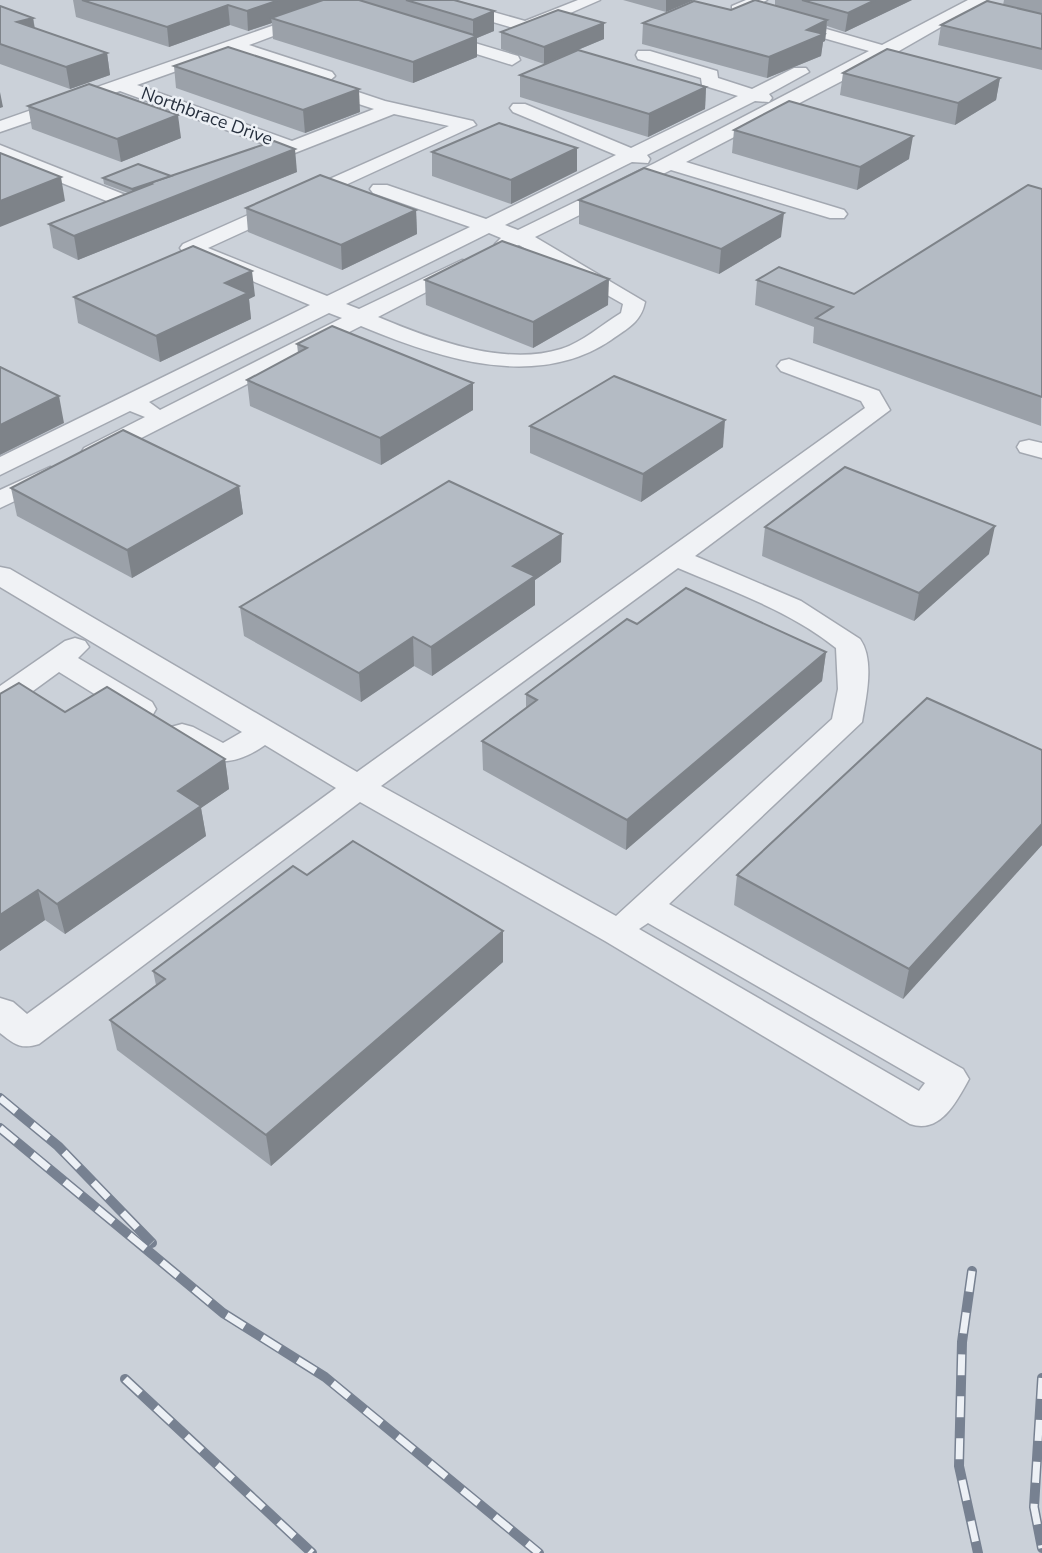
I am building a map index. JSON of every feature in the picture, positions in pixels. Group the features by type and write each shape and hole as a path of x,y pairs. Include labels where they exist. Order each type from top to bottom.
{"street":[{"path":"434,0 527,27"},
{"path":"474,48 592,0"},
{"path":"759,0 738,9 886,51"},
{"path":"943,3 982,8"},
{"path":"0,127 340,8 362,7"},
{"path":"639,61 748,97 794,109 886,51 982,8"},
{"path":"425,33 512,60"},
{"path":"835,55 858,43"},
{"path":"233,45 326,76 313,83 467,125 190,248 380,327 436,346 510,359 547,360 573,353 631,316 634,302 528,242 488,225 380,189"},
{"path":"173,424 357,319 486,263 673,166 909,54"},
{"path":"0,467 811,66"},
{"name":"Northbrace Drive","path":"121,85 293,148"},
{"path":"237,170 394,107"},
{"path":"519,108 631,155 837,214"},
{"path":"0,151 131,204 178,191"},
{"path":"0,500 69,466 173,424 380,327 486,263"},
{"path":"0,1012 26,1034 358,787 878,410 871,396 789,366"},
{"path":"130,402 173,424"},
{"path":"617,932 847,722 853,689 850,645 835,631 676,557"},
{"path":"0,575 358,787 617,932 924,1113 950,1079 646,906"},
{"path":"0,700 96,632"},
{"path":"58,659 218,755 233,753 264,731"}],"shaded area":[{"path":"0,0 1042,0 1042,1553 0,1553"}],"building":[{"path":"82,0 279,0 247,11 228,5 167,27"},
{"path":"323,0 359,0 477,36 413,62 271,18"},
{"path":"406,0 454,0 494,11 473,20"},
{"path":"755,0 827,20 807,30 824,34 769,57 643,23 694,1 731,10"},
{"path":"802,0 875,0 848,13"},
{"path":"987,1 1042,14 1042,49 941,25"},
{"path":"0,6 33,18 17,22 107,53 66,67 0,44"},
{"path":"558,10 604,23 544,47 501,32"},
{"path":"228,47 359,89 303,110 174,66"},
{"path":"887,49 1000,78 958,103 843,73"},
{"path":"578,50 706,87 649,114 520,75"},
{"path":"89,84 178,115 117,139 28,106"},
{"path":"789,101 913,136 860,167 734,130"},
{"path":"499,123 577,148 511,180 432,152"},
{"path":"274,141 295,149 74,236 49,224 152,184 150,183"},
{"path":"0,153 61,177 0,201"},
{"path":"138,164 171,176 132,189 103,178"},
{"path":"644,168 784,213 721,249 579,200"},
{"path":"320,175 416,210 341,245 246,208"},
{"path":"1028,185 1042,189 1042,397 816,318 833,307 757,280 779,267 854,294"},
{"path":"502,241 609,279 533,322 425,280"},
{"path":"193,246 252,271 225,283 248,293 156,336 74,297"},
{"path":"332,326 473,383 380,438 247,380 307,348 297,344"},
{"path":"0,367 59,396 0,425"},
{"path":"614,376 725,420 643,474 530,426"},
{"path":"123,430 239,486 127,550 11,488"},
{"path":"845,467 995,526 919,593 765,527"},
{"path":"449,481 562,534 513,566 535,576 431,647 413,637 359,673 240,607"},
{"path":"686,588 826,652 627,820 482,741 537,700 526,694 627,619 637,624"},
{"path":"19,683 65,712 107,687 225,759 178,791 201,806 57,904 38,890 0,915 0,694"},
{"path":"927,698 1042,750 1042,824 909,969 737,875"},
{"path":"353,841 503,931 266,1135 110,1020 165,979 153,971 293,866 307,875"}],"railway":[{"path":"0,1098 58,1146 152,1243"},
{"path":"0,1128 223,1313 325,1377 539,1553"},
{"path":"972,1271 962,1342 959,1466 978,1553"},
{"path":"1042,1378 1034,1507 1042,1548"},
{"path":"125,1379 312,1553"}]}
